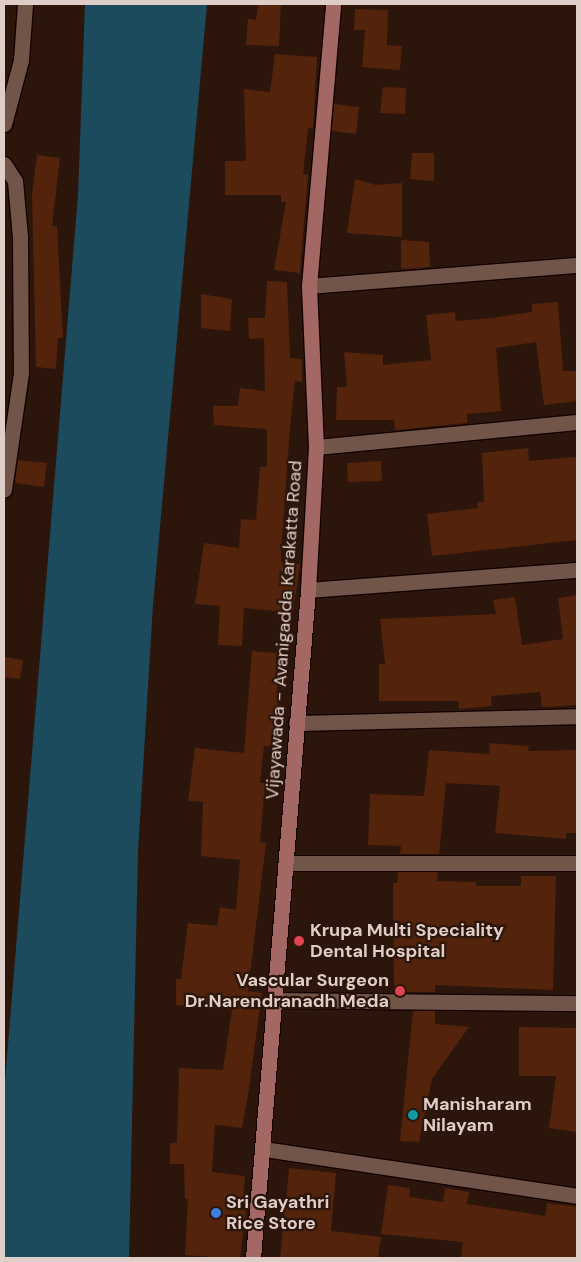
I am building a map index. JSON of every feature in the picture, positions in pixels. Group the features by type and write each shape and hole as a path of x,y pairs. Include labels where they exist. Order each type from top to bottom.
{"main road":[{"name":"Vijayawada - Avanigadda Karakatta Road","path":"253,1258 288,863 296,723 308,590 316,447 309,286 333,4"}],"street":[{"path":"4,124 21,60 25,4"},
{"path":"4,164 15,181 20,237 21,373 4,490"},
{"path":"309,286 577,265"},
{"path":"316,447 577,422"},
{"path":"308,590 577,570"},
{"path":"296,723 577,716"},
{"path":"288,863 577,863"},
{"path":"275,1000 577,1002"},
{"path":"264,1149 577,1196"}],"water":[{"path":"85,4 207,4 153,605 138,851 129,1258 4,1258 4,1093 78,195"}],"building":[{"path":"258,4 281,4 279,46 246,45 248,19 256,20"},
{"path":"355,9 388,10 387,45 402,46 400,70 362,67 365,30 354,30"},
{"path":"275,54 317,57 313,129 308,128 303,174 308,175 300,273 274,270 286,202 281,202 281,195 225,195 225,161 246,161 244,89 270,92"},
{"path":"383,87 406,88 405,114 380,113"},
{"path":"334,104 359,107 356,134 332,131"},
{"path":"412,153 434,153 434,181 410,179"},
{"path":"37,155 60,158 52,226 57,226 63,338 58,338 56,369 36,367 32,195"},
{"path":"355,179 376,185 402,183 402,237 347,233"},
{"path":"401,240 429,242 430,267 401,269"},
{"path":"267,281 287,282 290,358 302,359 302,382 295,381 281,554 281,562 300,564 293,613 244,608 242,646 218,645 220,606 195,604 204,543 239,548 241,519 256,520 260,467 267,467 267,429 214,425 213,406 238,406 240,388 265,391 264,338 249,339 248,318 265,318"},
{"path":"201,294 232,299 230,331 201,328"},
{"path":"558,302 563,371 577,371 577,401 544,405 536,342 496,348 501,411 467,414 467,423 395,430 394,420 336,420 337,387 347,387 344,352 383,355 383,365 431,360 426,315 455,312 456,321 492,318 532,312 532,304"},
{"path":"528,448 529,461 577,457 577,540 432,556 427,514 478,508 477,502 484,502 482,453"},
{"path":"18,460 47,463 44,487 15,483"},
{"path":"381,461 382,481 348,482 347,463"},
{"path":"577,595 577,705 542,707 540,692 491,696 492,706 459,709 459,701 379,701 379,664 385,664 380,619 496,614 493,600 515,597 522,645 563,639 558,598"},
{"path":"252,651 276,653 279,746 264,746 260,783 265,783 260,842 266,843 248,991 262,993 242,1128 215,1125 212,1172 245,1176 242,1210 246,1210 240,1258 185,1255 188,1199 185,1199 184,1164 170,1164 170,1143 177,1143 179,1068 223,1070 232,1010 176,1005 176,979 181,979 188,923 217,926 220,907 236,910 240,860 201,856 203,802 188,801 195,748 244,753"},
{"path":"4,657 23,660 20,679 4,677"},
{"path":"490,743 529,746 528,751 577,750 577,833 566,833 566,839 495,833 500,786 446,783 439,854 400,854 401,846 368,845 370,794 424,796 429,750 489,754"},
{"path":"398,872 438,872 437,881 476,882 476,886 521,886 521,876 556,876 553,990 435,985 435,992 394,992 393,883 397,883"},
{"path":"413,1011 435,1011 435,1024 469,1027 432,1079 419,1142 400,1141"},
{"path":"519,1027 577,1028 577,1132 549,1128 556,1076 519,1076"},
{"path":"289,1168 336,1173 331,1231 381,1237 378,1258 280,1258"},
{"path":"388,1185 410,1188 409,1197 443,1202 445,1188 469,1192 467,1204 545,1216 547,1203 577,1207 577,1258 461,1258 463,1242 381,1234"}],"place":[{"name":"Krupa Multi Speciality Dental Hospital","path":"299,941"},
{"name":"Vascular Surgeon Dr.Narendranadh Meda","path":"400,991"},
{"name":"Manisharam Nilayam","path":"413,1115"},
{"name":"Sri Gayathri Rice Store","path":"216,1213"}]}
